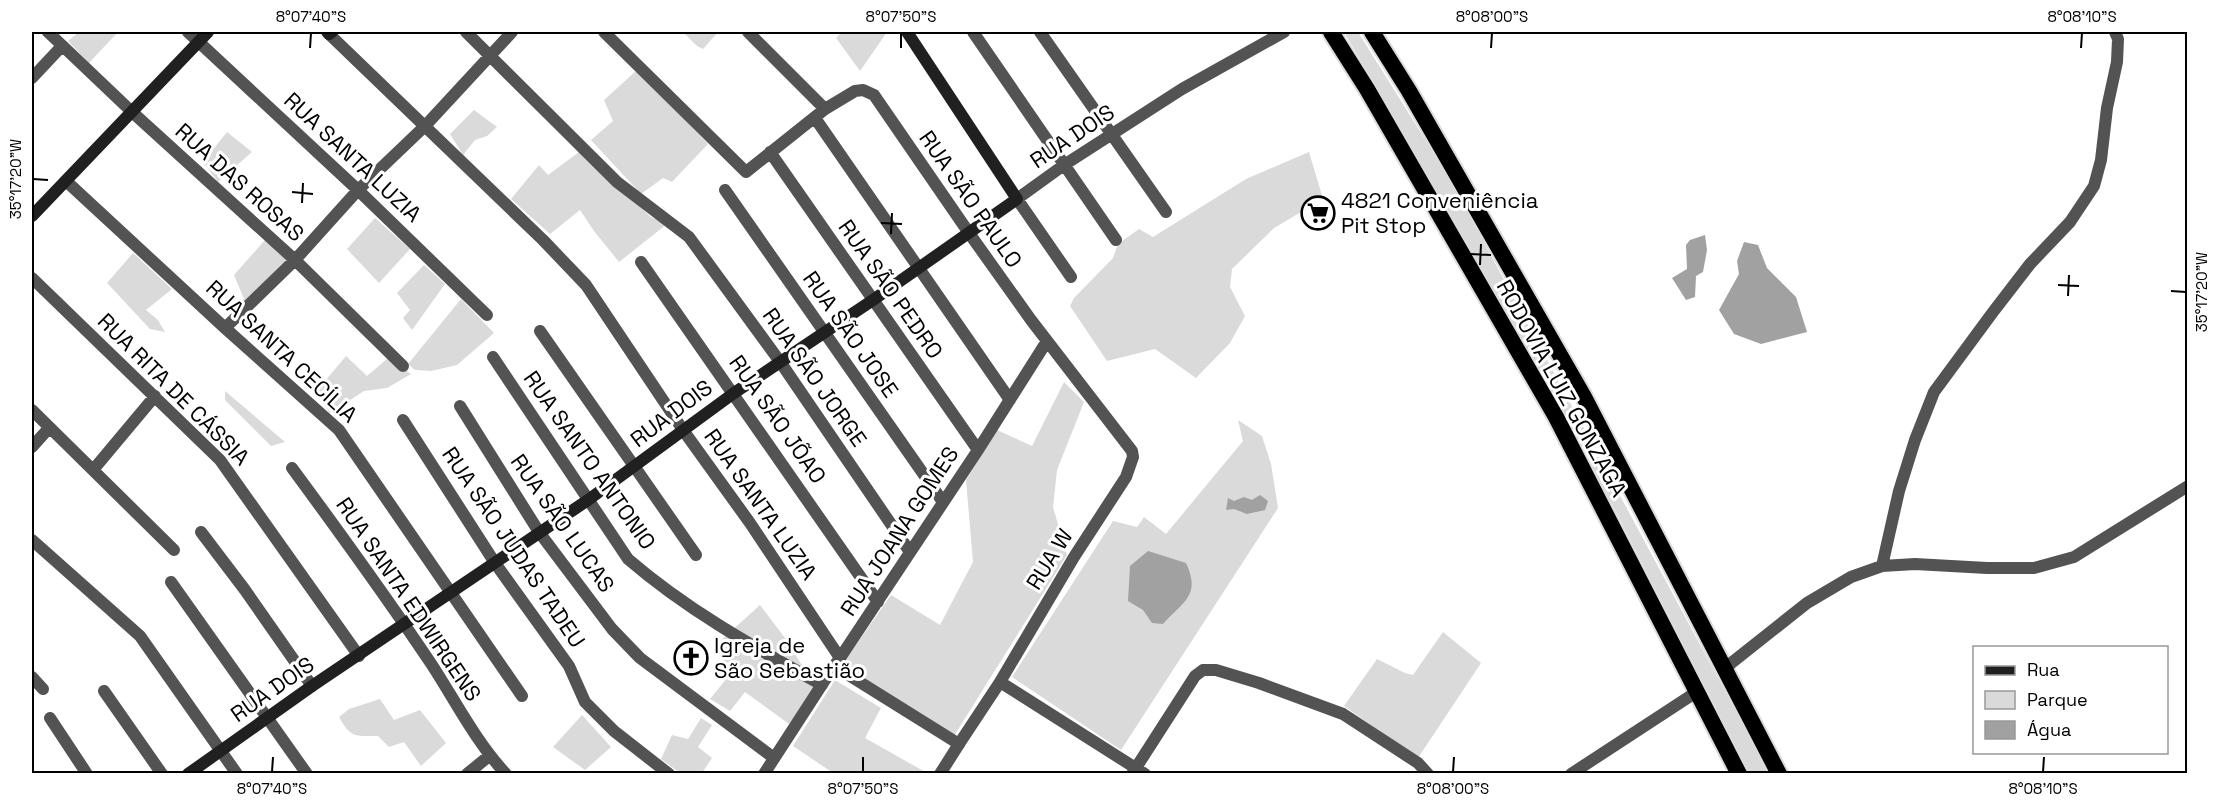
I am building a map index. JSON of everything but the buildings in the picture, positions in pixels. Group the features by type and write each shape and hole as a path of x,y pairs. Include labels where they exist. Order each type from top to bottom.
{"highway":[{"name":"RODOVIA LUIZ GONZAGA","path":"1331,32 1367,89 1556,417 1739,774"},
{"name":"RODOVIA LUIZ GONZAGA","path":"1372,32 1409,91 1584,397 1779,774"}],"main road":[{"path":"32,216 208,32"},
{"path":"910,32 1017,199"},
{"name":"RUA DOIS","path":"188,774 312,686 588,500 734,393 873,300 1017,199"}],"street":[{"name":"RUA DAS ROSAS","path":"48,32 295,260 403,366"},
{"name":"RUA SANTA LUZIA","path":"188,32 358,190 487,315"},
{"name":"RUA SANTA LUZIA","path":"329,32 586,285 683,430 750,523 837,662"},
{"name":"RUA SÃO JORGE","path":"466,32 491,54 617,182 689,237 781,363 910,552"},
{"path":"225,328 295,260 358,190 425,126 512,32"},
{"name":"RUA SÃO PAULO","path":"604,32 746,172 825,110 855,91 863,90 874,95 1047,341 1129,444 1133,457"},
{"path":"748,32 825,110"},
{"path":"973,32 1116,240"},
{"path":"1040,32 1113,133 1166,212"},
{"name":"RUA DOIS","path":"1017,199 1064,165 1182,89 1284,32"},
{"path":"1882,566 1899,491 1915,440 1934,393 2030,264 2070,222 2094,186 2101,160 2107,108 2117,62 2118,39 2115,32"},
{"path":"32,78 62,46"},
{"path":"815,118 1010,400"},
{"name":"RUA SÃO PEDRO","path":"770,152 978,450"},
{"name":"RUA SANTA CECÍLIA","path":"66,181 347,439 522,696"},
{"name":"RUA SÃO JOSE","path":"725,190 943,502"},
{"path":"1017,199 1071,277"},
{"name":"RUA SÃO JÕAO","path":"641,262 878,602"},
{"name":"RUA RITA DE CÁSSIA","path":"32,278 228,469 359,656"},
{"path":"540,331 696,555"},
{"name":"RUA JOANA GOMES","path":"764,774 978,450 1047,341"},
{"name":"RUA SANTO ANTONIO","path":"493,357 628,559 729,633 822,685"},
{"path":"93,470 155,396"},
{"name":"RUA SÃO LUCAS","path":"460,406 539,532 612,629 640,658 774,758"},
{"path":"32,410 174,550"},
{"name":"RUA SÃO JUDAS TADEU","path":"403,420 495,562 569,666 585,702 614,731 669,774"},
{"path":"32,447 49,428"},
{"name":"RUA W","path":"940,774 1000,682 1074,557 1126,477 1133,457"},
{"name":"RUA SANTA EDWIRGENS","path":"292,468 362,563 489,756"},
{"path":"1725,668 1807,603 1851,577 1882,566 1915,564 2034,568 2074,557 2187,486"},
{"path":"201,532 312,686"},
{"path":"32,540 113,615 140,636 237,774"},
{"path":"171,582 306,774"},
{"path":"837,662 959,744"},
{"path":"1000,682 1138,772 1195,676 1203,670 1216,670 1343,714 1418,763 1428,774"},
{"path":"32,677 43,689"},
{"path":"104,691 162,774"},
{"path":"1571,774 1698,691"},
{"path":"50,718 87,774"},
{"path":"467,774 489,756 506,774"}],"green space":[{"path":"79,32 118,32 89,63 68,41"},
{"path":"683,32 718,32 703,49"},
{"path":"842,32 887,32 860,71 836,38"},
{"path":"1344,32 1358,32 1451,181 1769,773 1749,773 1615,510 1501,302"},
{"path":"637,70 708,144 672,182 663,178 641,194 591,140 613,121 604,100"},
{"path":"474,110 497,127 487,136 475,140 463,155 450,134"},
{"path":"227,132 252,152 218,182 203,162"},
{"path":"579,152 651,217 667,224 619,262 580,210 550,234 511,199 539,165 548,175"},
{"path":"1309,152 1323,199 1274,228 1232,269 1230,287 1245,316 1230,343 1196,378 1155,349 1107,361 1070,306 1074,298 1113,258 1118,244 1139,229 1153,237 1246,179"},
{"path":"375,218 410,249 379,283 347,249"},
{"path":"265,240 290,261 228,321 244,299 234,275"},
{"path":"133,253 172,289 146,310 158,320 165,332 150,329 107,283"},
{"path":"424,265 445,284 412,330 403,318 410,310 397,293"},
{"path":"461,299 494,333 457,365 431,371 415,370 408,364"},
{"path":"346,356 367,376 388,358 411,374 387,388 364,391 330,413 315,393"},
{"path":"1064,382 1084,402 1057,470 1053,507 1067,555 954,736 842,665 891,595 940,625 973,562 966,480 997,430 1032,446"},
{"path":"225,391 285,442 271,446 225,400"},
{"path":"1238,420 1262,436 1271,464 1278,508 1121,750 1012,677 1113,521 1137,527 1144,517 1166,534 1243,441"},
{"path":"760,605 785,638 816,688 789,724 745,692 730,711 710,699 727,678 717,644"},
{"path":"1443,632 1481,663 1418,758 1344,706 1377,659 1413,675"},
{"path":"835,680 881,708 865,738 927,773 833,773 793,746"},
{"path":"380,699 394,720 420,710 446,743 421,766 404,742 389,747 378,736 354,734 347,729 339,717 349,709"},
{"path":"582,715 611,747 585,770 553,747"},
{"path":"701,718 712,725 698,747 712,758 702,773 680,773 661,759 672,735 688,739"}],"water":[{"path":"1705,235 1707,250 1703,272 1696,276 1695,297 1686,300 1672,278 1687,269 1686,245 1690,240"},
{"path":"1744,242 1758,245 1767,268 1796,297 1807,332 1761,344 1734,334 1719,310 1739,274 1737,261"},
{"path":"1260,495 1268,501 1265,510 1247,514 1234,509 1226,510 1228,498 1234,501 1244,497 1252,500"},
{"path":"1148,551 1186,563 1192,583 1188,597 1163,624 1152,623 1143,610 1128,601 1130,566"}],"place":[{"name":"4821 Conveniência Pit Stop","path":"1318,213"},
{"name":"Igreja de São Sebastião","path":"691,658"}]}
